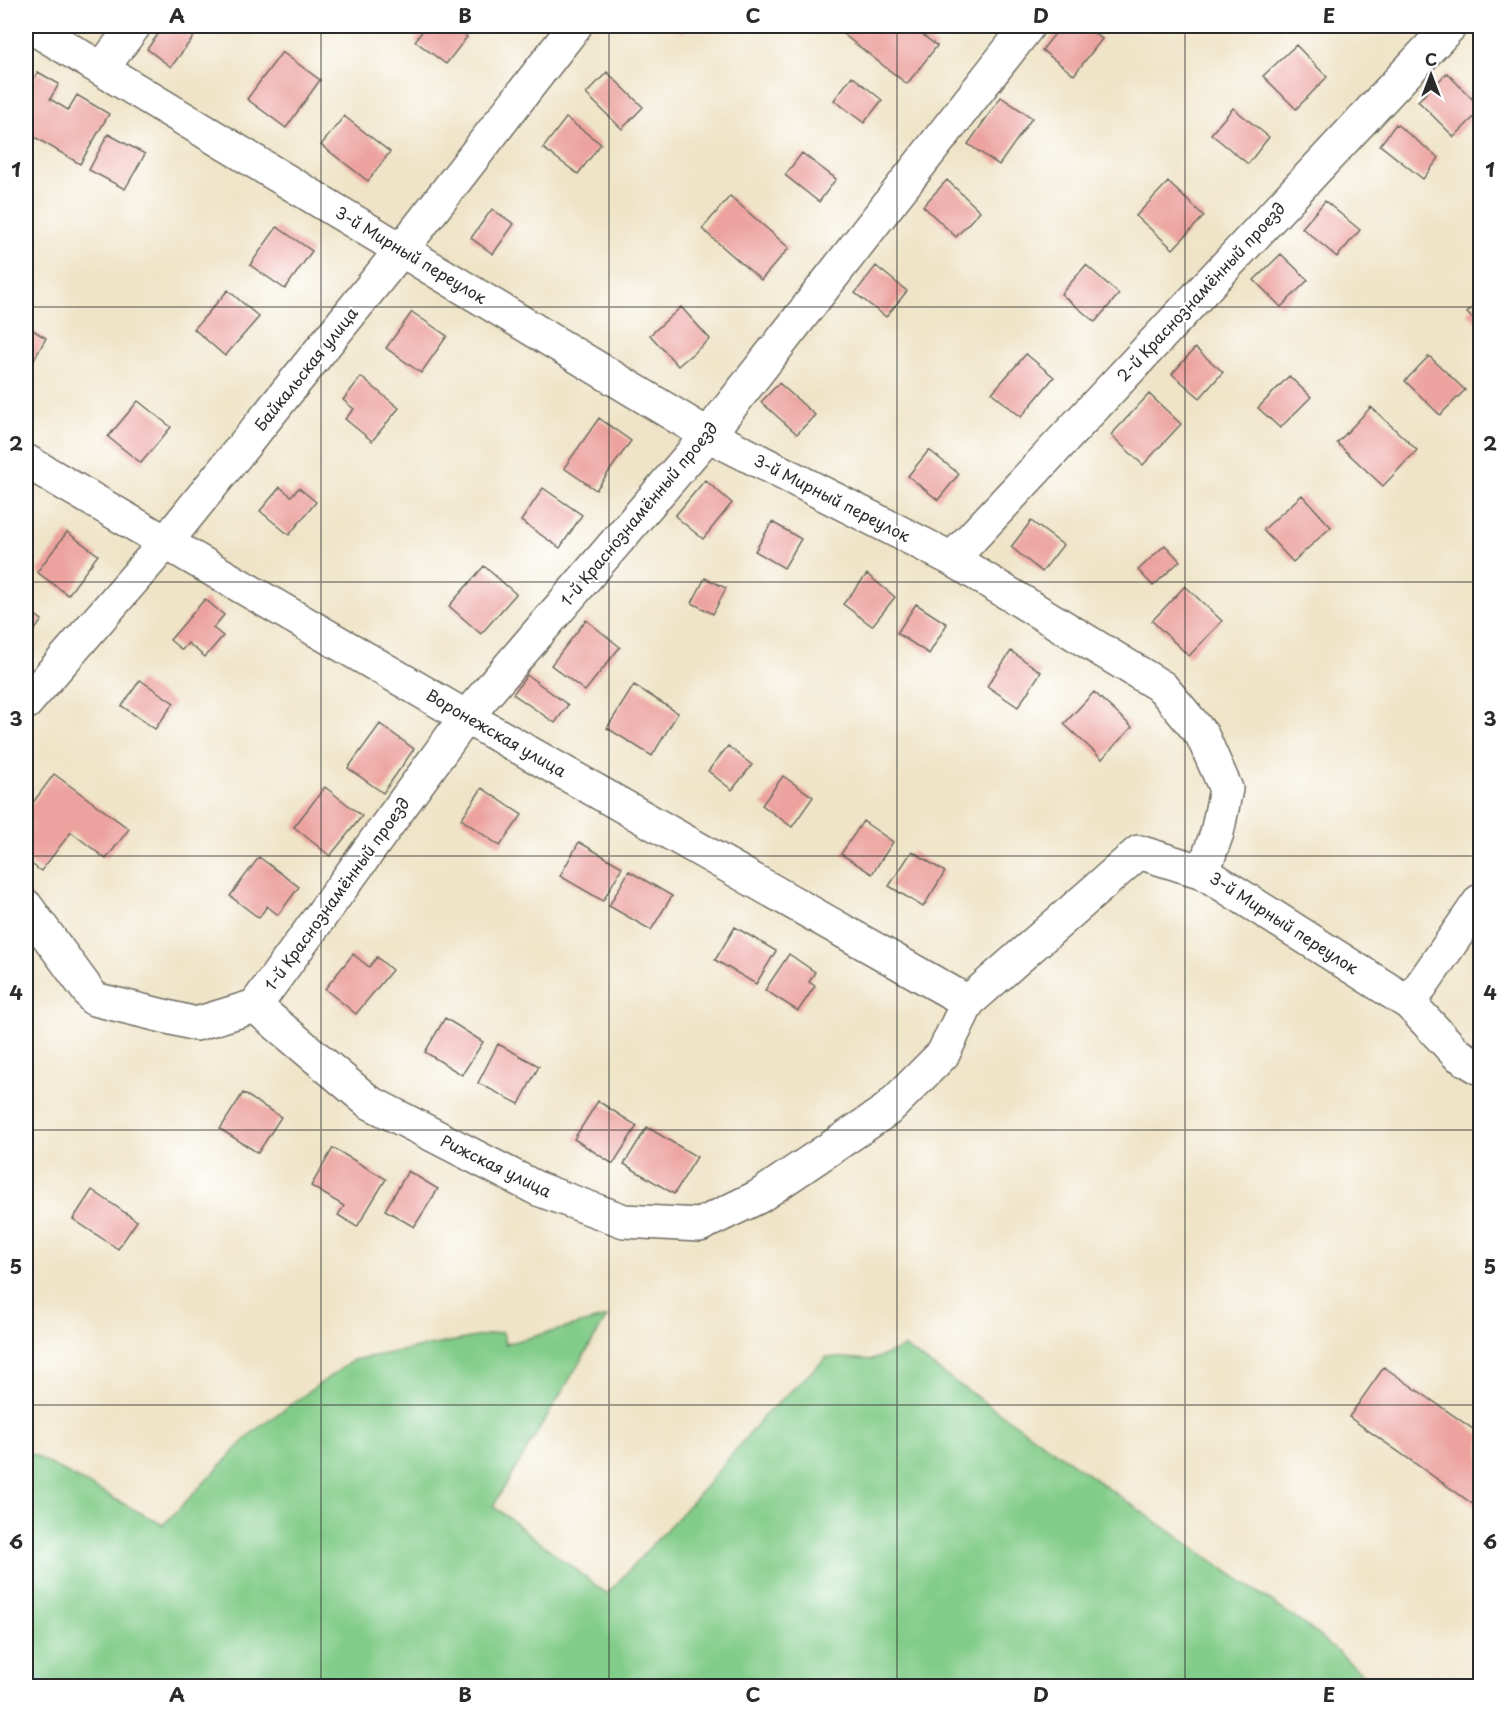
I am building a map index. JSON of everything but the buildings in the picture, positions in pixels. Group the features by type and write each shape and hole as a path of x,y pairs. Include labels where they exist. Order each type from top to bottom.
{"street":[{"name":"3-й Мирный переулок","path":"30,26 103,67 708,435 952,559 1162,687 1202,735 1226,789 1217,833 1203,872 1409,1003 1457,1054 1480,1068"},
{"path":"103,67 134,26"},
{"name":"Байкальская улица","path":"26,703 166,542 402,249 575,26"},
{"name":"1-й Краснознамённый проезд","path":"255,1006 466,717 708,435 1028,26"},
{"name":"2-й Краснознамённый проезд","path":"952,559 1450,26"},
{"name":"Воронежская улица","path":"26,460 466,717 968,1002"},
{"path":"968,1002 1139,852 1203,872"},
{"path":"1409,1003 1480,901"},
{"path":"26,906 94,999 196,1024 255,1006"},
{"name":"Рижская улица","path":"255,1006 369,1102 538,1189 624,1221 700,1226 758,1197 887,1110 943,1054 968,1002"}],"green space":[{"path":"607,1317 493,1506 607,1594 698,1495 763,1417 827,1357 872,1360 905,1347 1312,1630 1377,1686 26,1686 26,1451 163,1525 254,1431 353,1360 503,1332 505,1344"}],"waterway":[{"path":"26,1676 43,1686"}]}
